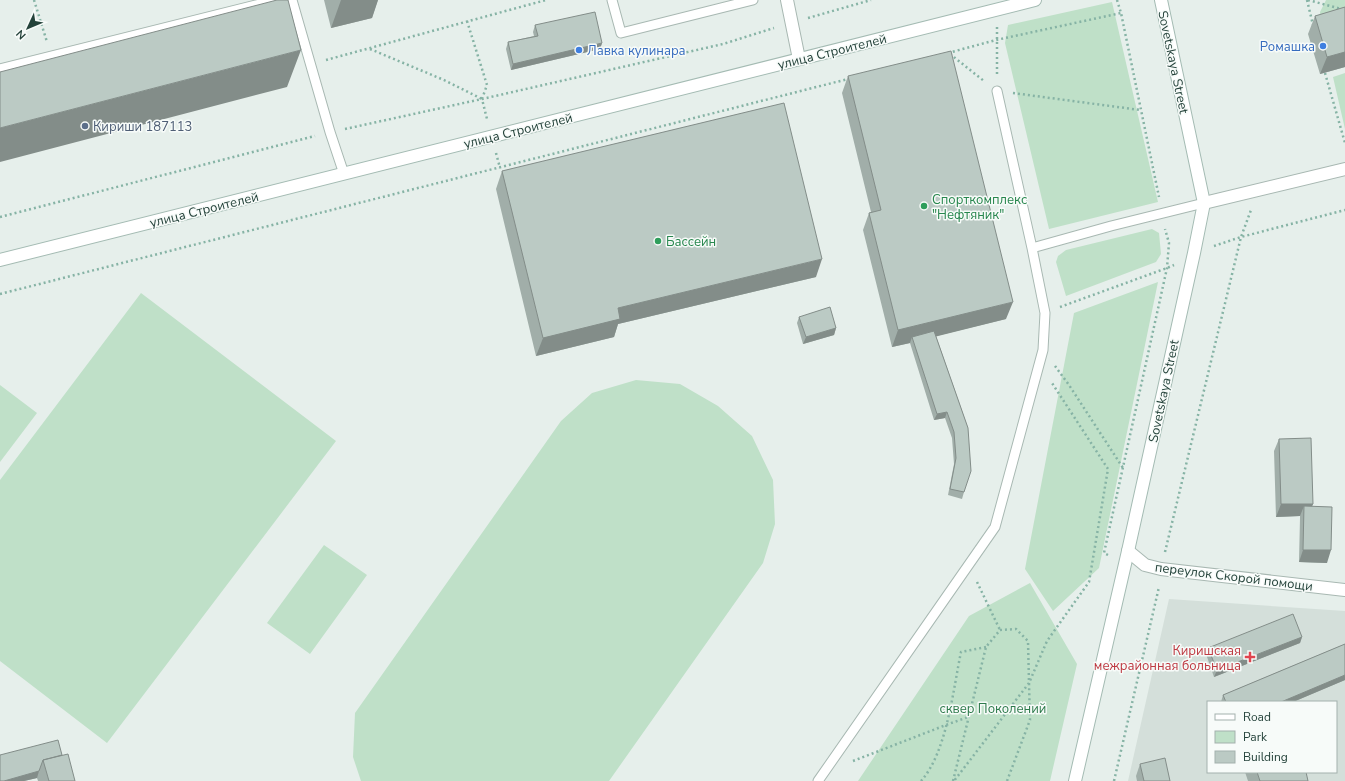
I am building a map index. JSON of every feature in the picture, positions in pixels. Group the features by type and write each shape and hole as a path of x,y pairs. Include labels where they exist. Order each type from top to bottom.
{"street":[{"path":"787,0 799,59"},
{"name":"улица Строителей","path":"0,260 799,59 997,11 1035,0"},
{"name":"Sovetskaya Street","path":"1075,781 1128,551 1204,203 1161,0"},
{"path":"1204,203 1339,171"},
{"name":"переулок Скорой помощи","path":"1128,551 1146,565 1161,569 1345,590"}],"lane":[{"path":"0,69 276,0"},
{"path":"292,0 312,64 330,132 344,174"},
{"path":"612,0 621,33 754,0"},
{"path":"818,781 995,527 1043,350 1045,313 997,91"},
{"path":"1032,248 1111,226 1204,203"}],"path":[{"path":"34,0 51,56"},
{"path":"312,64 546,0"},
{"path":"0,218 330,132 723,44 871,0"},
{"path":"1117,0 1169,243 1167,268"},
{"path":"1313,26 1307,0 1345,10"},
{"path":"997,11 997,91"},
{"path":"941,55 996,40 1121,13"},
{"path":"467,21 487,84 482,99"},
{"path":"369,48 444,80 482,99"},
{"path":"948,53 997,91 1140,110"},
{"path":"1325,74 1344,134 1345,143"},
{"path":"0,294 851,78"},
{"path":"1114,781 1159,588 1161,569 1240,237 1259,190"},
{"path":"1043,350 1069,385 1123,468"},
{"path":"953,781 1029,683 1047,641 1089,582 1108,469 1039,364"},
{"path":"969,565 1000,630"},
{"path":"953,781 986,647 1000,630 1016,629 1028,641 1030,720 1007,781"},
{"path":"921,781 928,774 940,748 961,652 986,647"},
{"path":"853,761 968,718"}],"shaded area":[{"name":"Киришская межрайонная больница","path":"1169,599 1345,611 1345,781 1128,781"}],"green space":[{"path":"1326,0 1345,0 1345,18 1321,24 1320,12"},
{"path":"1112,2 1158,202 1049,229 1005,43 1008,25"},
{"path":"1345,73 1345,129 1333,77"},
{"path":"1152,229 1159,233 1161,254 1156,262 1066,296 1056,262 1058,256 1066,250"},
{"path":"1158,282 1099,568 1053,611 1025,569 1074,313"},
{"path":"141,293 336,441 107,743 0,661 0,480"},
{"path":"636,380 680,384 718,406 752,436 773,480 775,524 763,563 609,781 361,781 353,757 355,713 561,421 592,393"},
{"path":"0,385 37,413 0,462"},
{"path":"324,545 367,575 310,654 267,623"},
{"name":"сквер Поколений","path":"1030,583 1077,664 1050,781 858,781 969,616"}],"building":[{"path":"277,0 288,0 301,50 0,128 0,72"},
{"path":"1345,7 1345,52 1327,57 1315,16"},
{"path":"595,12 602,43 513,64 508,42 538,36 535,25"},
{"name":"Спорткомплекс \"Нефтяник\"","path":"951,51 1013,302 898,330 869,213 881,210 848,76"},
{"name":"Бассейн","path":"784,103 822,259 618,308 620,319 543,338 502,171"},
{"path":"830,307 836,328 806,337 799,317"},
{"path":"934,331 968,428 971,471 964,492 950,489 956,458 954,432 947,412 937,414 912,337"},
{"path":"1311,438 1313,504 1281,504 1279,439"},
{"path":"1304,506 1332,507 1331,550 1303,550"},
{"path":"1293,614 1302,637 1217,670 1208,648"},
{"path":"1345,644 1345,675 1283,701 1226,701 1223,695"},
{"path":"58,740 62,755 43,760 39,771 0,781 0,755"},
{"path":"68,754 75,781 49,781 43,760"},
{"path":"1165,758 1170,781 1144,781 1140,764"},
{"path":"1257,773 1306,773 1308,781 1260,781"}],"place":[{"name":"Ромашка","path":"1323,46"},
{"name":"Лавка кулинара","path":"579,50"},
{"name":"Кириши 187113","path":"85,126"},
{"name":"Спорткомплекс \"Нефтяник\"","path":"924,206"},
{"name":"Бассейн","path":"658,241"},
{"name":"Киришская межрайонная больница","path":"1250,657"}]}
